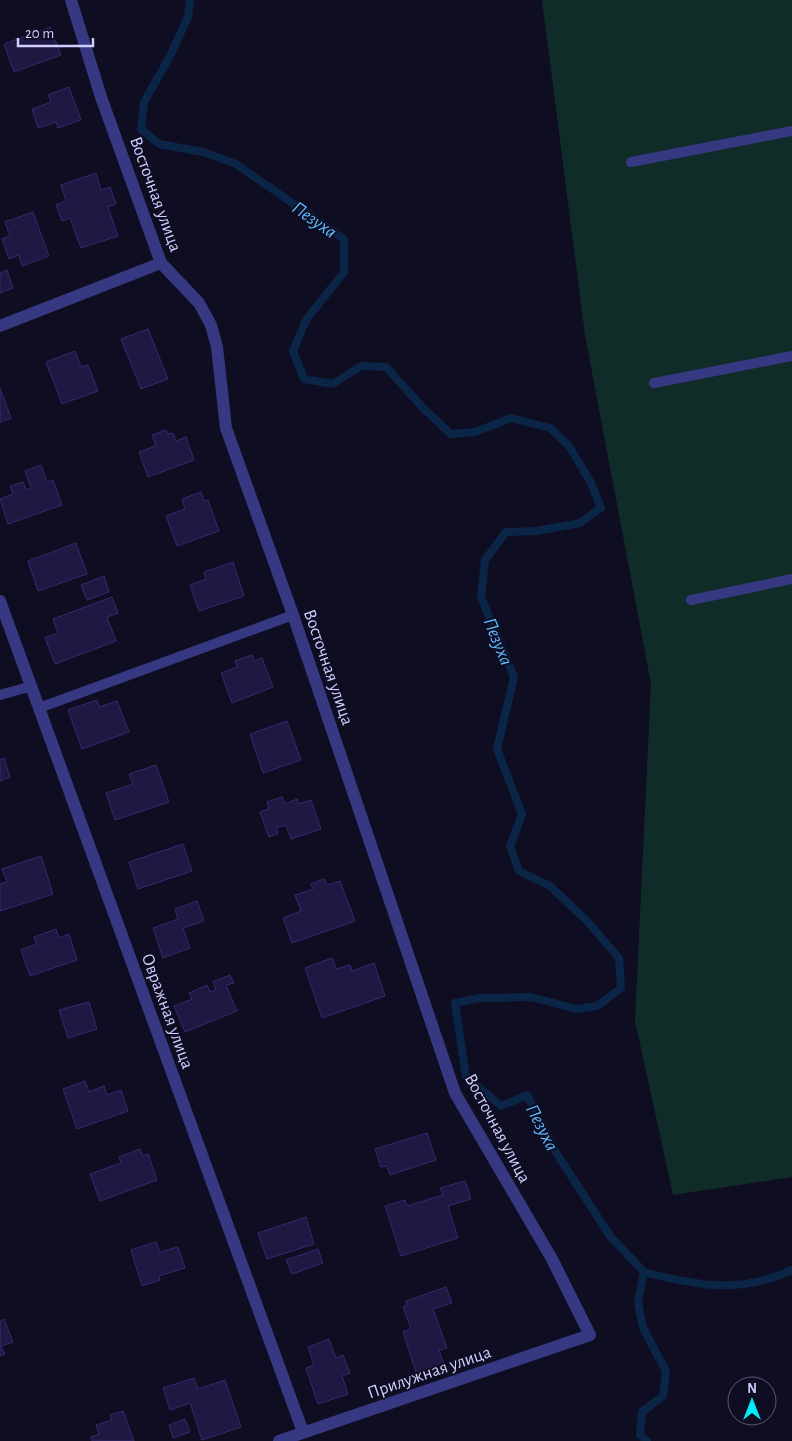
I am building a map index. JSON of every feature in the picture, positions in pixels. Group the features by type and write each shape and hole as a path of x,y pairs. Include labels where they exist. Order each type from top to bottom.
{"street":[{"name":"Восточная улица","path":"71,0 101,97 161,262 198,303 211,325 217,347 226,428 293,616 455,1093 552,1259 590,1336"},
{"path":"0,326 161,262"},
{"name":"Овражная улица","path":"0,601 303,1432"},
{"name":"Прилужная улица","path":"279,1441 590,1336"}],"lane":[{"path":"631,162 792,131"},
{"path":"654,383 792,356"},
{"path":"691,600 792,579"},
{"path":"39,708 293,616"},
{"path":"0,695 32,686"}],"green space":[{"path":"542,0 792,0 792,1177 673,1195 635,1021 651,684 585,335"}],"building":[{"path":"50,27 61,55 14,72 4,44"},
{"path":"69,87 81,120 58,128 56,122 38,128 32,109 51,102 48,95"},
{"path":"96,173 101,190 110,187 116,204 108,207 118,236 81,248 70,218 62,221 56,205 66,201 61,185"},
{"path":"33,212 49,256 22,266 19,255 9,259 2,239 10,236 5,222"},
{"path":"7,270 13,288 0,293 0,273"},
{"path":"148,329 168,379 141,389 121,339"},
{"path":"75,351 81,367 88,365 98,391 62,404 46,362"},
{"path":"0,388 11,418 0,422"},
{"path":"166,430 168,434 173,433 176,441 186,437 194,460 148,477 139,452 156,446 152,435"},
{"path":"41,465 47,482 53,480 62,505 8,524 0,499 13,494 10,486 23,482 26,490 31,488 25,471"},
{"path":"201,492 204,501 208,500 219,531 177,546 166,516 185,509 182,499"},
{"path":"76,543 87,574 38,591 28,561"},
{"path":"233,562 244,596 199,611 190,585 206,579 204,572"},
{"path":"104,576 109,592 87,600 81,585"},
{"path":"112,597 118,613 107,617 116,641 55,664 45,638 58,633 53,619"},
{"path":"252,655 254,661 262,658 273,687 232,703 221,673 237,667 235,661"},
{"path":"97,700 99,707 117,701 129,732 82,749 68,710"},
{"path":"287,721 301,760 263,773 250,734"},
{"path":"4,758 10,777 0,781 0,760"},
{"path":"156,765 169,802 115,820 106,793 133,784 129,774"},
{"path":"282,797 285,804 297,799 299,804 311,800 321,829 291,839 286,825 276,828 278,834 269,837 260,812 269,809 267,802"},
{"path":"183,844 192,871 138,889 129,862"},
{"path":"41,856 53,894 0,911 0,884 7,882 2,869"},
{"path":"324,879 327,885 340,881 355,921 292,943 283,918 301,911 295,895 313,889 311,884"},
{"path":"197,901 204,921 183,928 190,948 163,958 153,928 178,919 175,909"},
{"path":"56,929 59,938 69,934 77,960 30,976 21,950 36,944 34,937"},
{"path":"332,958 336,969 350,965 352,971 374,963 385,996 322,1018 305,968"},
{"path":"230,975 234,983 226,985 237,1011 185,1032 174,1006 192,999 189,993 207,985 210,992 216,990 213,982"},
{"path":"89,1002 97,1029 68,1038 59,1010"},
{"path":"85,1081 89,1092 104,1086 107,1095 121,1090 128,1111 77,1129 63,1089"},
{"path":"427,1133 436,1160 390,1175 387,1166 381,1167 375,1149"},
{"path":"140,1149 143,1156 148,1154 157,1180 100,1201 90,1174 121,1163 119,1157"},
{"path":"465,1181 471,1199 448,1206 458,1238 401,1256 385,1206 405,1200 407,1206 443,1195 440,1188"},
{"path":"306,1217 314,1244 267,1259 258,1233"},
{"path":"156,1242 160,1252 178,1247 185,1268 159,1276 160,1280 142,1286 131,1250"},
{"path":"318,1249 323,1263 292,1274 286,1260"},
{"path":"446,1287 452,1303 433,1309 447,1348 439,1350 444,1365 417,1375 403,1332 411,1329 403,1307 407,1305 406,1301"},
{"path":"4,1319 13,1342 1,1346 5,1354 0,1356 0,1321"},
{"path":"329,1339 336,1358 343,1355 350,1373 342,1376 348,1394 318,1404 306,1368 314,1365 308,1347"},
{"path":"194,1378 198,1389 225,1380 241,1427 202,1440 190,1403 170,1410 163,1388"},
{"path":"123,1411 134,1441 92,1441 91,1437 99,1434 96,1425 112,1420 110,1415"},
{"path":"185,1419 190,1432 173,1438 169,1425"}],"waterway":[{"name":"Пезуха","path":"190,0 188,17 169,58 144,102 141,129 159,144 203,152 236,164 344,239 344,272 306,320 293,351 304,379 333,384 361,366 386,367 424,409 451,434 475,432 511,418 550,428 569,446 591,483 601,508 580,523 537,531 506,532 485,560 481,597 514,677 497,749 522,814 510,846 519,871 550,886 587,921 619,958 621,988 597,1006 577,1009 531,997 480,998 455,1003 466,1077 501,1106 527,1095 557,1154 610,1236 644,1272 638,1302 643,1328 666,1371 663,1396 642,1412 640,1435 647,1441"},
{"path":"644,1272 700,1284 736,1285 773,1278 792,1270"}]}
